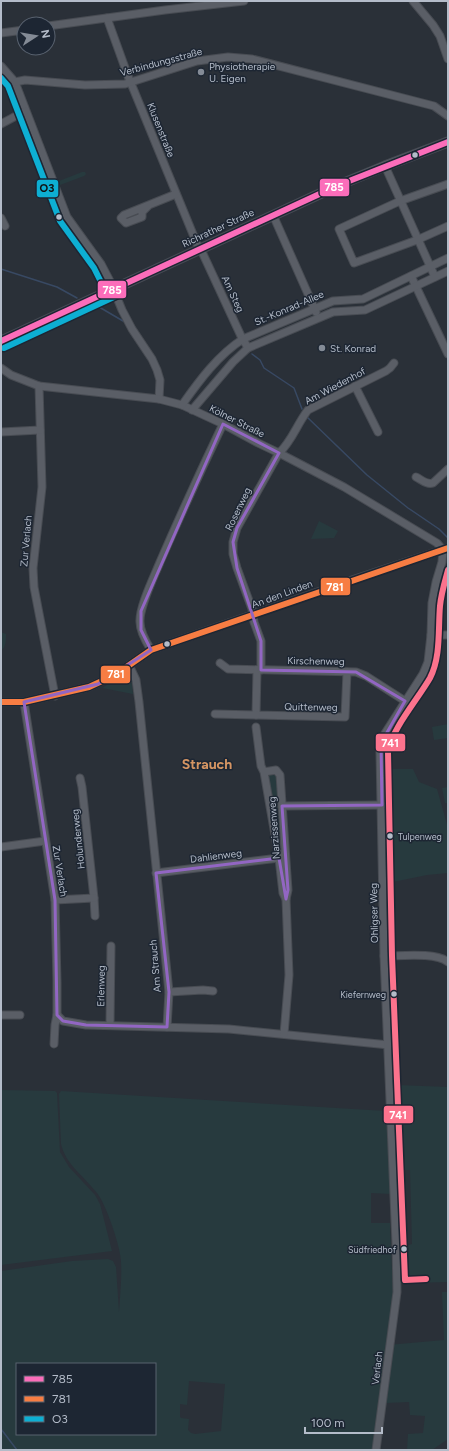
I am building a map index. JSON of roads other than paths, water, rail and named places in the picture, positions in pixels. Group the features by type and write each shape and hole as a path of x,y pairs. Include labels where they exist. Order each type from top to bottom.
{"main road":[{"name":"Richrather Straße","path":"1,341 339,185 448,142"}],"street":[{"path":"56,25 243,1"},
{"path":"413,1 440,36 448,59"},
{"name":"Klusenstraße","path":"107,18 130,83 200,249"},
{"path":"1,33 16,31"},
{"name":"Verbindungsstraße","path":"15,82 31,80 85,85 130,83 197,61 228,57 252,59 434,106 448,116"},
{"path":"1,66 15,82 67,217 101,264 132,329 152,359 160,380 159,399"},
{"path":"1,124 25,111"},
{"path":"385,166 435,277"},
{"path":"448,184 400,201 339,229 354,263 418,240 448,226"},
{"path":"148,206 176,194"},
{"path":"273,215 315,308 318,318"},
{"path":"1,218 5,226"},
{"name":"Am Steg","path":"200,249 248,348"},
{"name":"St.-Konrad-Allee","path":"182,405 199,382 230,347 243,339 336,300 363,299 448,258"},
{"name":"St.-Konrad-Allee","path":"192,410 233,362 248,348 333,312 363,311 448,271"},
{"path":"411,276 448,354"},
{"name":"Am Wiedenhof","path":"279,453 286,446 301,418 308,410 386,371 394,363"},
{"name":"Kölner Straße","path":"1,368 17,378 39,386 159,399 182,405 223,424 344,487 445,549"},
{"name":"Zur Verlach","path":"39,386 42,487 33,564 40,624 55,696"},
{"path":"355,386 378,432"},
{"path":"151,650 141,630 139,622 141,611 152,580 188,496 223,424"},
{"path":"1,432 40,430"},
{"name":"Rosenweg","path":"259,670 261,644 233,554 233,542 237,528 279,453"},
{"path":"416,477 430,484 448,469"},
{"name":"An den Linden","path":"1,702 24,702 55,696 98,684 151,650 445,549"},
{"name":"Ohligser Weg","path":"397,1289 389,1045 384,956 380,752 381,743 390,724 423,674 428,662 432,603 445,549"},
{"path":"431,635 448,636"},
{"name":"Kirschenweg","path":"220,664 228,668 259,670 356,672 366,676 406,701"},
{"name":"Am Strauch","path":"129,665 136,680 139,702 168,992 167,1027"},
{"path":"256,715 259,670"},
{"name":"Quittenweg","path":"215,714 345,717 347,672"},
{"name":"Zur Verlach","path":"24,702 55,900 56,1016 54,1044"},
{"name":"Narzissenweg","path":"256,728 261,766 264,772 279,858 283,893 286,898"},
{"name":"Narzissenweg","path":"264,772 276,770 280,775 288,890 286,898 289,975 284,1034"},
{"name":"Holunderweg","path":"80,778 95,916"},
{"path":"282,806 382,805"},
{"path":"1,847 45,842"},
{"name":"Dahlienweg","path":"156,873 279,858"},
{"path":"55,900 94,898"},
{"name":"Erlenweg","path":"110,1025 111,946"},
{"path":"384,956 433,956 448,962"},
{"path":"168,992 203,990 213,991"},
{"path":"1,1015 20,1016"},
{"path":"56,1016 63,1020 86,1025 230,1029 389,1045"},
{"name":"Verlach","path":"376,1450 397,1289"}],"waterway":[{"path":"1,269 57,287 77,298"},
{"path":"94,304 123,321"},
{"path":"252,354 260,360 264,368 294,388 302,409"},
{"path":"307,417 367,475 408,508 439,529 448,538"},
{"path":"1,1429 17,1450"}],"place":[{"name":"Physiotherapie U. Eigen","path":"201,72"},
{"name":"St. Konrad","path":"322,348"},
{"name":"Tulpenweg","path":"390,836"},
{"name":"Kiefernweg","path":"394,994"},
{"name":"Südfriedhof","path":"404,1249"}],"district":[{"name":"Strauch","path":"207,764"}]}
